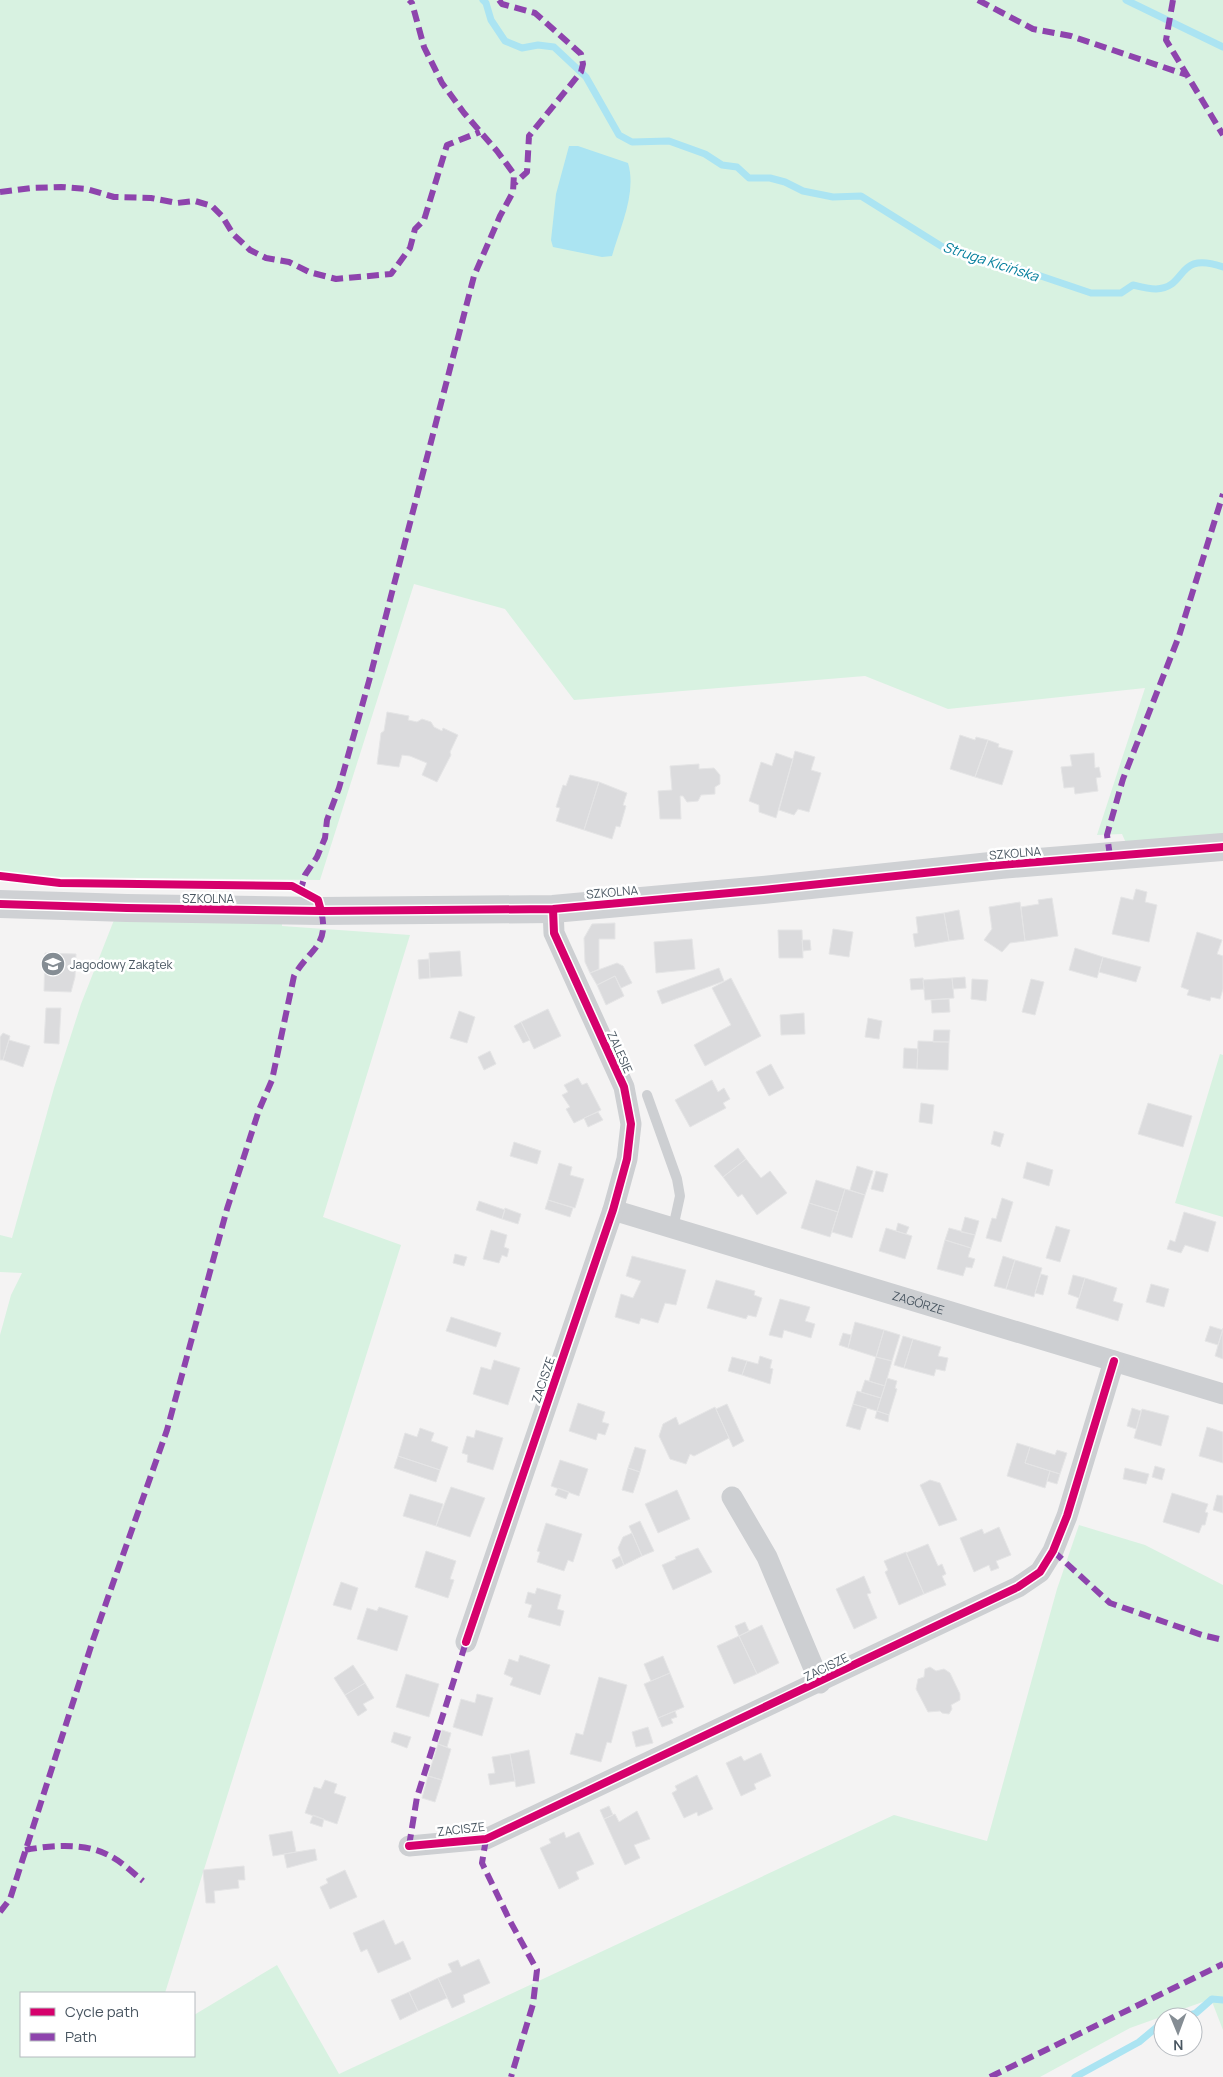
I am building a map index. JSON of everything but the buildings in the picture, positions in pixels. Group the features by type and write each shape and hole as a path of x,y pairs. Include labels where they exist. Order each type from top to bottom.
{"street":[{"name":"SZKOLNA","path":"0,904 339,911 553,909 763,890 1000,865 1223,847"},
{"name":"ZALESIE","path":"553,909 554,933 624,1087 632,1124 627,1159 613,1210"},
{"name":"ZAGÓRZE","path":"613,1210 1223,1394"},
{"name":"ZACISZE","path":"466,1642 613,1210"},
{"name":"ZACISZE","path":"409,1846 486,1839 1018,1588 1040,1572 1053,1551 1067,1516 1114,1362"},
{"name":"ZACISZE","path":"732,1497 767,1557 820,1683"}],"lane":[{"path":"647,1095 677,1179 680,1196 673,1228"}],"green space":[{"path":"0,0 1223,0 1223,836 1126,843 1122,834 1097,835 1145,688 948,709 865,676 574,700 505,609 414,584 320,880 60,877 0,871"},
{"path":"114,920 282,920 282,926 410,935 323,1217 401,1245 165,1992 20,1992 20,2057 195,2057 195,2014 277,1965 339,2074 894,1815 987,1841 1057,1589 1079,1525 1145,1545 1223,1585 1223,2030 1211,1999 1189,2007 1153,2007 1153,2020 1130,2028 1040,2077 0,2077 0,1335 11,1295 22,1273 0,1272 0,1235 12,1238 54,1088 81,1004"},
{"path":"1220,1054 1223,1055 1223,1217 1175,1203"}],"water":[{"path":"569,146 578,146 628,163 630,174 629,198 612,256 602,257 553,247 551,240 556,194"}],"waterway":[{"name":"Struga Kicińska","path":"483,0 486,3 491,20 505,41 522,48 538,45 554,47 586,77 619,135 632,142 669,141 705,154 722,165 737,167 749,178 770,178 785,182 803,191 833,197 861,196 941,246 981,261 1023,270 1091,293 1121,293 1133,285 1153,289 1166,287 1173,283 1189,266 1197,263 1208,263 1223,267"},
{"path":"1126,0 1223,47"},
{"path":"1203,2007 1212,1999 1223,2000"},
{"path":"1075,2077 1139,2042 1153,2030"}],"marked path":[{"path":"297,888 301,889 305,875 317,857 325,838 327,820 339,788 369,681 474,276 500,216 513,192 514,174 442,83 424,47 412,3 409,0"},
{"path":"499,0 502,4 535,13 581,54 583,64 581,72 529,136 527,172 515,183"},
{"path":"978,0 1033,29 1071,36 1187,75"},
{"path":"1173,0 1166,40 1223,135"},
{"path":"0,192 61,187 87,189 114,197 151,198 177,203 195,201 212,206 222,216 233,234 250,250 266,258 289,262 309,272 336,279 391,274 410,248 415,229 424,220 447,145 480,132"},
{"path":"1110,856 1107,835 1123,779 1179,636 1223,494"},
{"path":"0,1912 10,1899 93,1640 167,1430 227,1209 259,1110 272,1080 294,976 320,940 323,932 321,911"},
{"path":"1053,1551 1110,1603 1202,1635 1223,1640"},
{"path":"409,1846 417,1797 466,1642"},
{"path":"486,1839 482,1863 510,1921 537,1970 533,2004 511,2077"},
{"path":"25,1850 58,1846 91,1849 116,1859 143,1881"},
{"path":"990,2077 1223,1964"}],"cycle path":[{"path":"0,904 321,911 553,909 763,890 1000,865 1223,847"},
{"path":"0,876 60,883 292,886 318,900 321,911"},
{"path":"466,1642 613,1210 627,1159 631,1124 624,1087 554,933 553,909"},
{"path":"409,1846 486,1839 1018,1587 1040,1572 1053,1551 1067,1516 1114,1361"}],"place":[{"name":"Jagodowy Zakątek","path":"53,964"}]}
